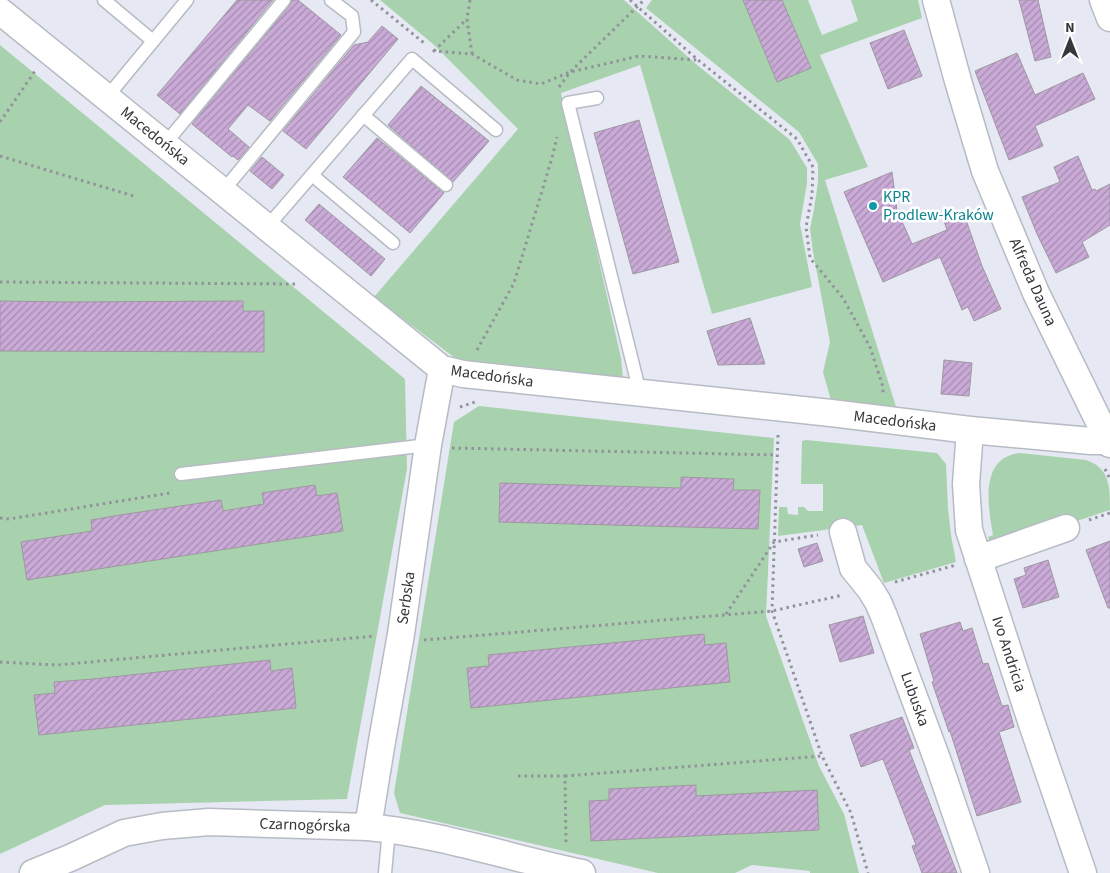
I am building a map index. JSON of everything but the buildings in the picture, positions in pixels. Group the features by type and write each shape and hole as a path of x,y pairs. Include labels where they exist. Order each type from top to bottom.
{"street":[{"name":"Alfreda Dauna","path":"936,0 985,171 1036,293 1110,442"},
{"path":"1103,0 1110,18"},
{"name":"Macedońska","path":"0,11 327,276 453,372 970,430 1110,442"},
{"name":"Serbska","path":"379,828 382,741 409,637 438,446 453,372"},
{"name":"Ivo Andricia","path":"970,430 966,484 969,530 1083,873"},
{"path":"978,559 1066,528"},
{"name":"Lubuska","path":"843,532 853,568 878,602 888,625 976,873"},
{"name":"Czarnogórska","path":"32,873 124,833 162,826 209,822 379,828 465,844 574,871"}],"lane":[{"path":"104,0 153,41"},
{"path":"107,97 187,0"},
{"path":"165,144 284,0"},
{"path":"223,191 354,32 352,16 331,0"},
{"path":"267,227 412,59 496,130"},
{"path":"597,98 568,103 640,393"},
{"path":"363,115 446,185"},
{"path":"312,175 393,243"},
{"path":"181,474 438,446"},
{"path":"379,828 385,873"}],"path":[{"path":"371,0 434,51 472,54 517,80 541,84 570,72 639,56 698,60"},
{"path":"470,0 467,19 472,54"},
{"path":"630,0 698,60 797,139 813,168 812,194 806,227 810,258 843,298 870,347 883,387 884,420"},
{"path":"558,89 570,72 644,0"},
{"path":"412,59 434,51 467,19"},
{"path":"0,122 36,69"},
{"path":"453,372 514,283 552,158 557,137 556,129"},
{"path":"0,156 137,197"},
{"path":"0,282 304,284 327,276"},
{"path":"456,413 461,406 475,402"},
{"path":"778,435 772,611 822,756 851,813 868,873"},
{"path":"438,446 777,455"},
{"path":"0,518 9,519 170,493 181,474"},
{"path":"725,614 774,542 843,532"},
{"path":"0,662 57,665 772,611 870,589 978,559"},
{"path":"518,776 564,776 822,756"},
{"path":"564,776 574,871"}],"green space":[{"path":"380,0 624,0 696,64 790,140 807,168 807,183 800,224 812,287 712,314 640,65 561,93 621,358 623,379 483,364 455,358 374,297 518,129 433,44"},
{"path":"652,0 808,0 822,35 858,21 851,0 918,0 922,18 820,55 868,167 825,180 898,413 832,404 823,372 830,342 810,229 818,182 818,164 799,132 646,8"},
{"path":"0,45 405,379 407,469 347,799 105,805 0,854"},
{"path":"479,406 774,438 766,616 819,766 844,814 859,873 810,873 810,871 752,865 735,873 658,873 400,813 394,793 454,422"},
{"path":"802,441 937,453 946,464 948,508 956,562 884,583 862,525 778,536 779,507 787,507 788,514 798,515 798,507 804,507 808,511 823,511 823,484 801,484"},
{"path":"1020,453 1086,460 1094,464 1100,468 1107,479 1110,494 1110,510 991,548 988,537 993,535 989,511 989,485 992,473 998,464 1007,457"}],"place":[{"name":"KPR Prodlew-Kraków","path":"873,206"}]}
